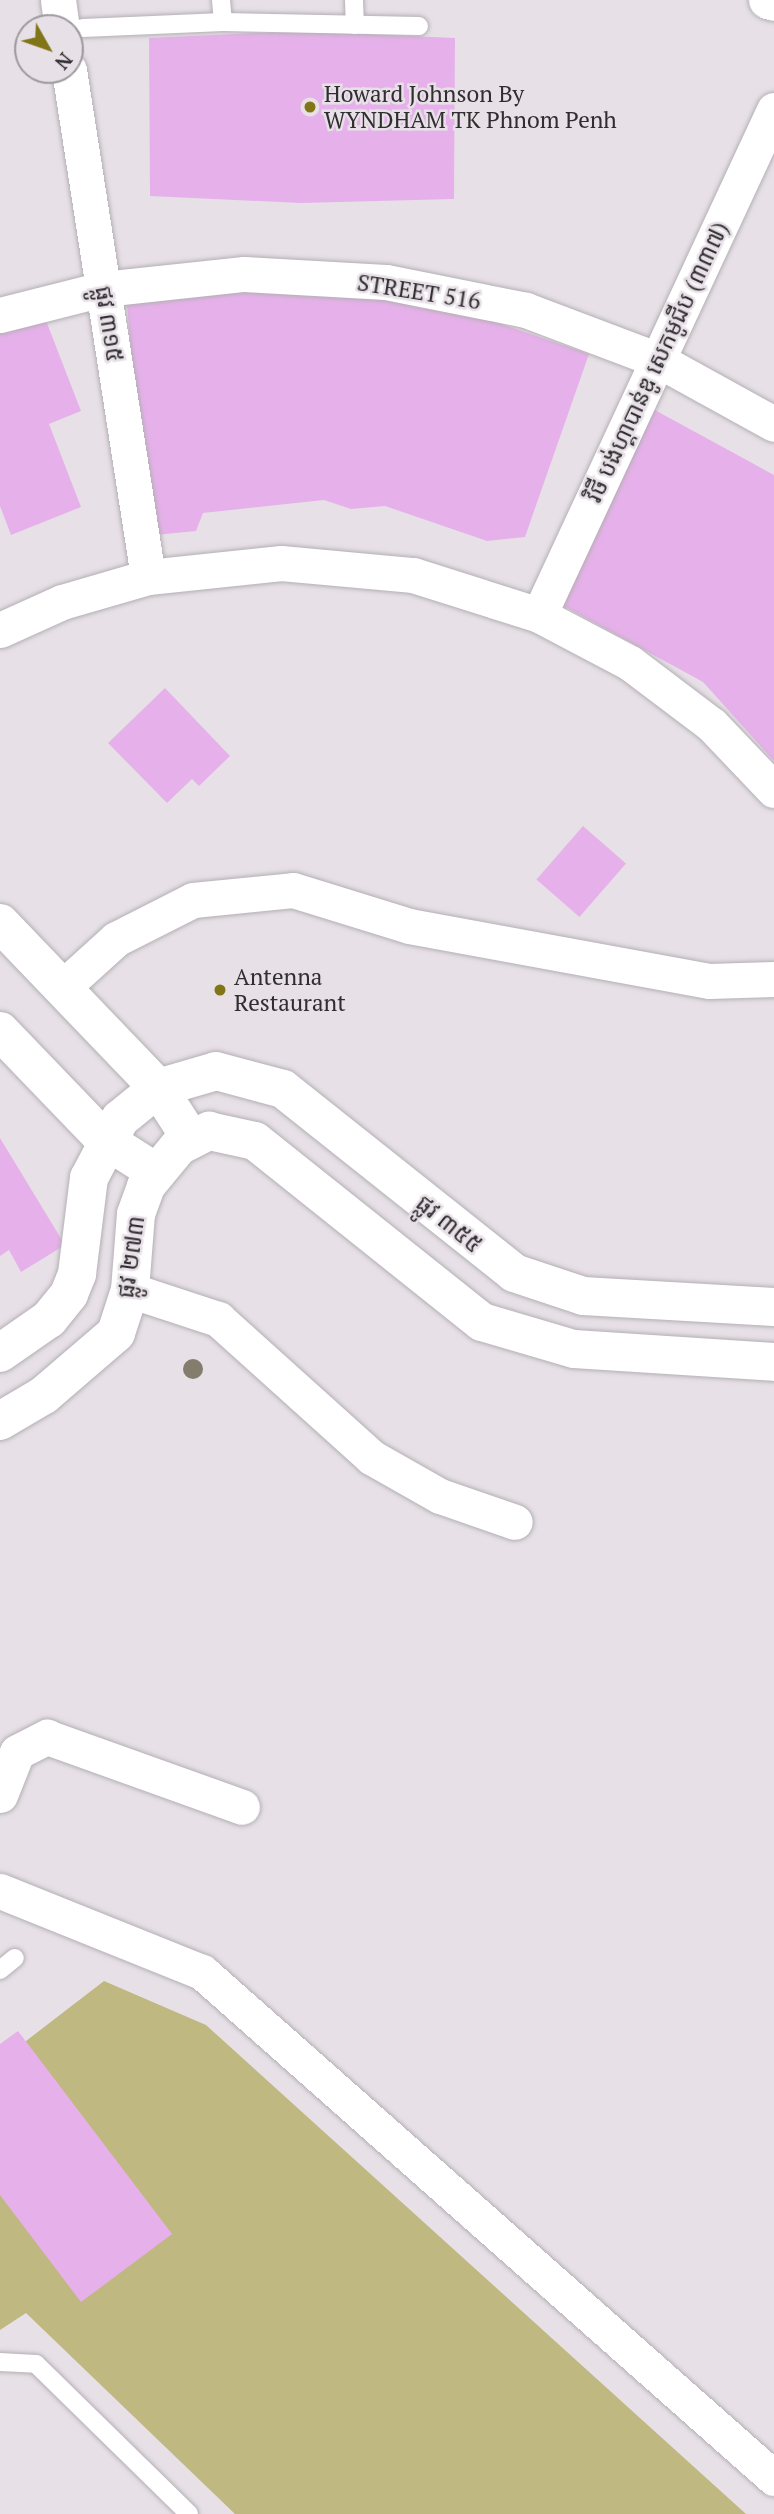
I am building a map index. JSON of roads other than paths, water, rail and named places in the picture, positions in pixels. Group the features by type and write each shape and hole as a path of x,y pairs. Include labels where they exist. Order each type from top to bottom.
{"main road":[{"path":"768,0 774,2"},
{"path":"0,923 158,1088 191,1139 224,1131 255,1141 427,1284 493,1326 574,1349 774,1362"},
{"path":"4,1041 104,1139 154,1171"},
{"name":"ផ្លូវ ៣៥៥","path":"158,1088 216,1071 283,1089 465,1240 514,1273 554,1289 583,1296 774,1307"},
{"path":"0,1353 49,1319 69,1294 77,1274 79,1218 104,1139 158,1088"},
{"name":"ផ្លូវ ២៧៣","path":"0,1421 90,1360 116,1333 130,1290 136,1214 154,1171 191,1139"}],"street":[{"name":"ផ្លូវ ៣១៥","path":"71,84 148,578"},
{"name":"វិថី បង់ហ្គាបាន់ឌូ សេកមូជីប (៣៣៧)","path":"539,615 774,110"},
{"name":"STREET 516","path":"0,315 103,289 244,274 386,282 526,310 658,360 774,424"},
{"path":"0,630 62,602 148,578 281,563 413,575 539,615 630,663 712,725 774,790"},
{"path":"62,988 116,939 193,900 293,890 409,926 709,981 774,979"},
{"path":"130,1290 218,1319 371,1457 440,1496 514,1522"},
{"path":"0,1795 18,1752 47,1737 243,1807"},
{"path":"0,1891 202,1972 774,2478"}],"lane":[{"path":"221,0 223,22"},
{"path":"354,0 355,25"},
{"path":"84,28 223,22 419,26"},
{"path":"0,1970 15,1958"},
{"path":"0,2362 36,2364 189,2514"}],"place":[{"name":"Howard Johnson By WYNDHAM TK Phnom Penh","path":"310,107"},
{"name":"Antenna Restaurant","path":"220,990"}]}
